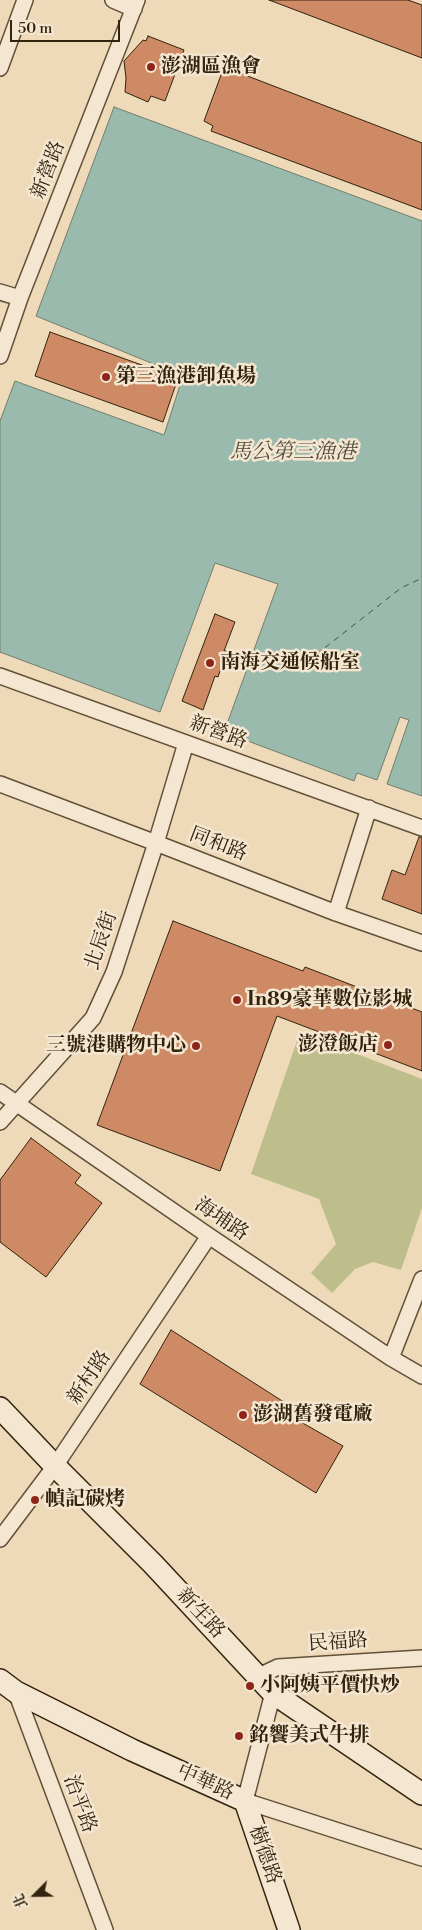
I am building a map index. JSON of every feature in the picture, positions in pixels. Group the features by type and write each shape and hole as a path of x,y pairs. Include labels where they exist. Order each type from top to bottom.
{"main road":[{"name":"新生路","path":"0,1408 153,1564 273,1693 422,1794"},
{"name":"中華路","path":"8,1686 132,1750 246,1801"},
{"name":"樹德路","path":"246,1801 289,1930"}],"street":[{"path":"0,68 25,0"},
{"path":"113,0 136,4"},
{"name":"新營路","path":"0,356 20,298 136,4"},
{"path":"0,292 20,298"},
{"name":"新營路","path":"0,676 422,828"},
{"name":"北辰街","path":"0,1122 93,1018 114,972 186,743"},
{"name":"同和路","path":"0,784 336,913 422,943"},
{"path":"336,913 369,808"},
{"name":"海埔路","path":"0,1092 209,1236 391,1358 422,1376"},
{"name":"新村路","path":"0,1539 55,1466 209,1236"},
{"path":"391,1358 422,1278"},
{"name":"民福路","path":"259,1676 278,1667 422,1658"},
{"name":"治平路","path":"8,1686 105,1930"},
{"name":"樹德路","path":"246,1801 273,1693"},
{"name":"中華路","path":"246,1801 422,1858"}],"green space":[{"path":"300,1032 422,1079 422,1208 401,1270 373,1262 355,1269 332,1293 311,1273 336,1244 319,1199 251,1174"}],"water":[{"name":"馬公第三漁港","path":"114,107 422,221 422,796 387,784 409,720 400,717 377,780 357,773 354,781 224,732 278,584 215,563 160,712 0,652 0,421 15,381 164,435 183,376 36,316"}],"building":[{"path":"269,0 408,0 422,5 422,58"},
{"name":"澎湖區漁會","path":"148,36 184,50 165,101 151,96 148,102 125,92 124,61 143,40 146,41"},
{"path":"224,67 422,143 422,210 211,131 213,126 204,121"},
{"name":"第三漁港卸魚場","path":"50,332 178,378 163,422 35,376"},
{"name":"南海交通候船室","path":"215,614 235,622 224,651 227,651 218,677 215,676 203,710 182,701"},
{"path":"419,837 422,837 422,914 382,899 392,870 405,875"},
{"name":"三號港購物中心","path":"173,921 303,971 305,967 422,1012 422,1071 277,1016 220,1171 97,1125"},
{"path":"31,1138 81,1175 75,1183 102,1203 46,1277 0,1242 0,1180"},
{"name":"澎湖舊發電廠","path":"171,1330 298,1411 294,1418 343,1446 316,1493 140,1384"}],"ferry route":[{"path":"254,651 282,661 300,662 313,657 401,588 422,578"}],"place":[{"name":"澎湖區漁會","path":"151,67"},
{"name":"第三漁港卸魚場","path":"106,377"},
{"name":"南海交通候船室","path":"210,663"},
{"name":"In89豪華數位影城","path":"237,1000"},
{"name":"澎澄飯店","path":"388,1045"},
{"name":"三號港購物中心","path":"196,1046"},
{"name":"澎湖舊發電廠","path":"243,1415"},
{"name":"幀記碳烤","path":"35,1500"},
{"name":"小阿姨平價快炒","path":"250,1686"},
{"name":"銘饗美式牛排","path":"239,1736"}]}
